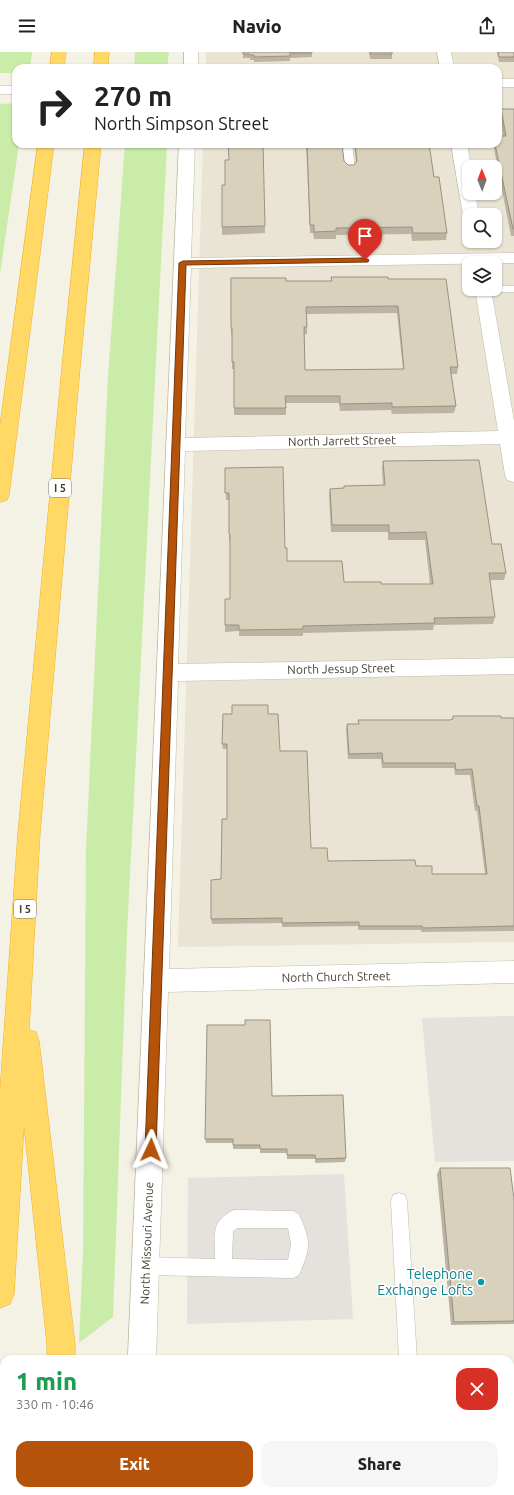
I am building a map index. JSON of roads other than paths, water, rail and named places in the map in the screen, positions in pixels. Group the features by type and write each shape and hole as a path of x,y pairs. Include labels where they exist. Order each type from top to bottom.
{"highway":[{"path":"58,64 59,52"},
{"path":"101,64 102,52"},
{"path":"0,495 45,148"},
{"name":"I 5","path":"0,1294 29,833 71,367 93,148"},
{"path":"20,986 62,1344 62,1355"}],"street":[{"path":"191,52 191,64"},
{"path":"444,52 446,64"},
{"path":"502,83 514,83"},
{"path":"0,90 12,90"},
{"name":"North Missouri Avenue","path":"142,1355 187,148"},
{"path":"460,148 470,208"},
{"path":"502,259 514,258"},
{"path":"183,263 462,261"},
{"path":"484,296 514,475"},
{"name":"North Jarrett Street","path":"176,445 508,437"},
{"name":"North Jessup Street","path":"168,673 514,666"},
{"name":"North Church Street","path":"157,981 514,972"}],"lane":[{"path":"347,148 350,169"},
{"path":"502,289 514,289"},
{"path":"399,1201 408,1355"},
{"path":"146,1266 223,1268 293,1269 301,1252 299,1234 293,1220 234,1219 224,1227 223,1268"}],"place":[{"name":"Telephone Exchange Lofts","path":"481,1282"}]}
